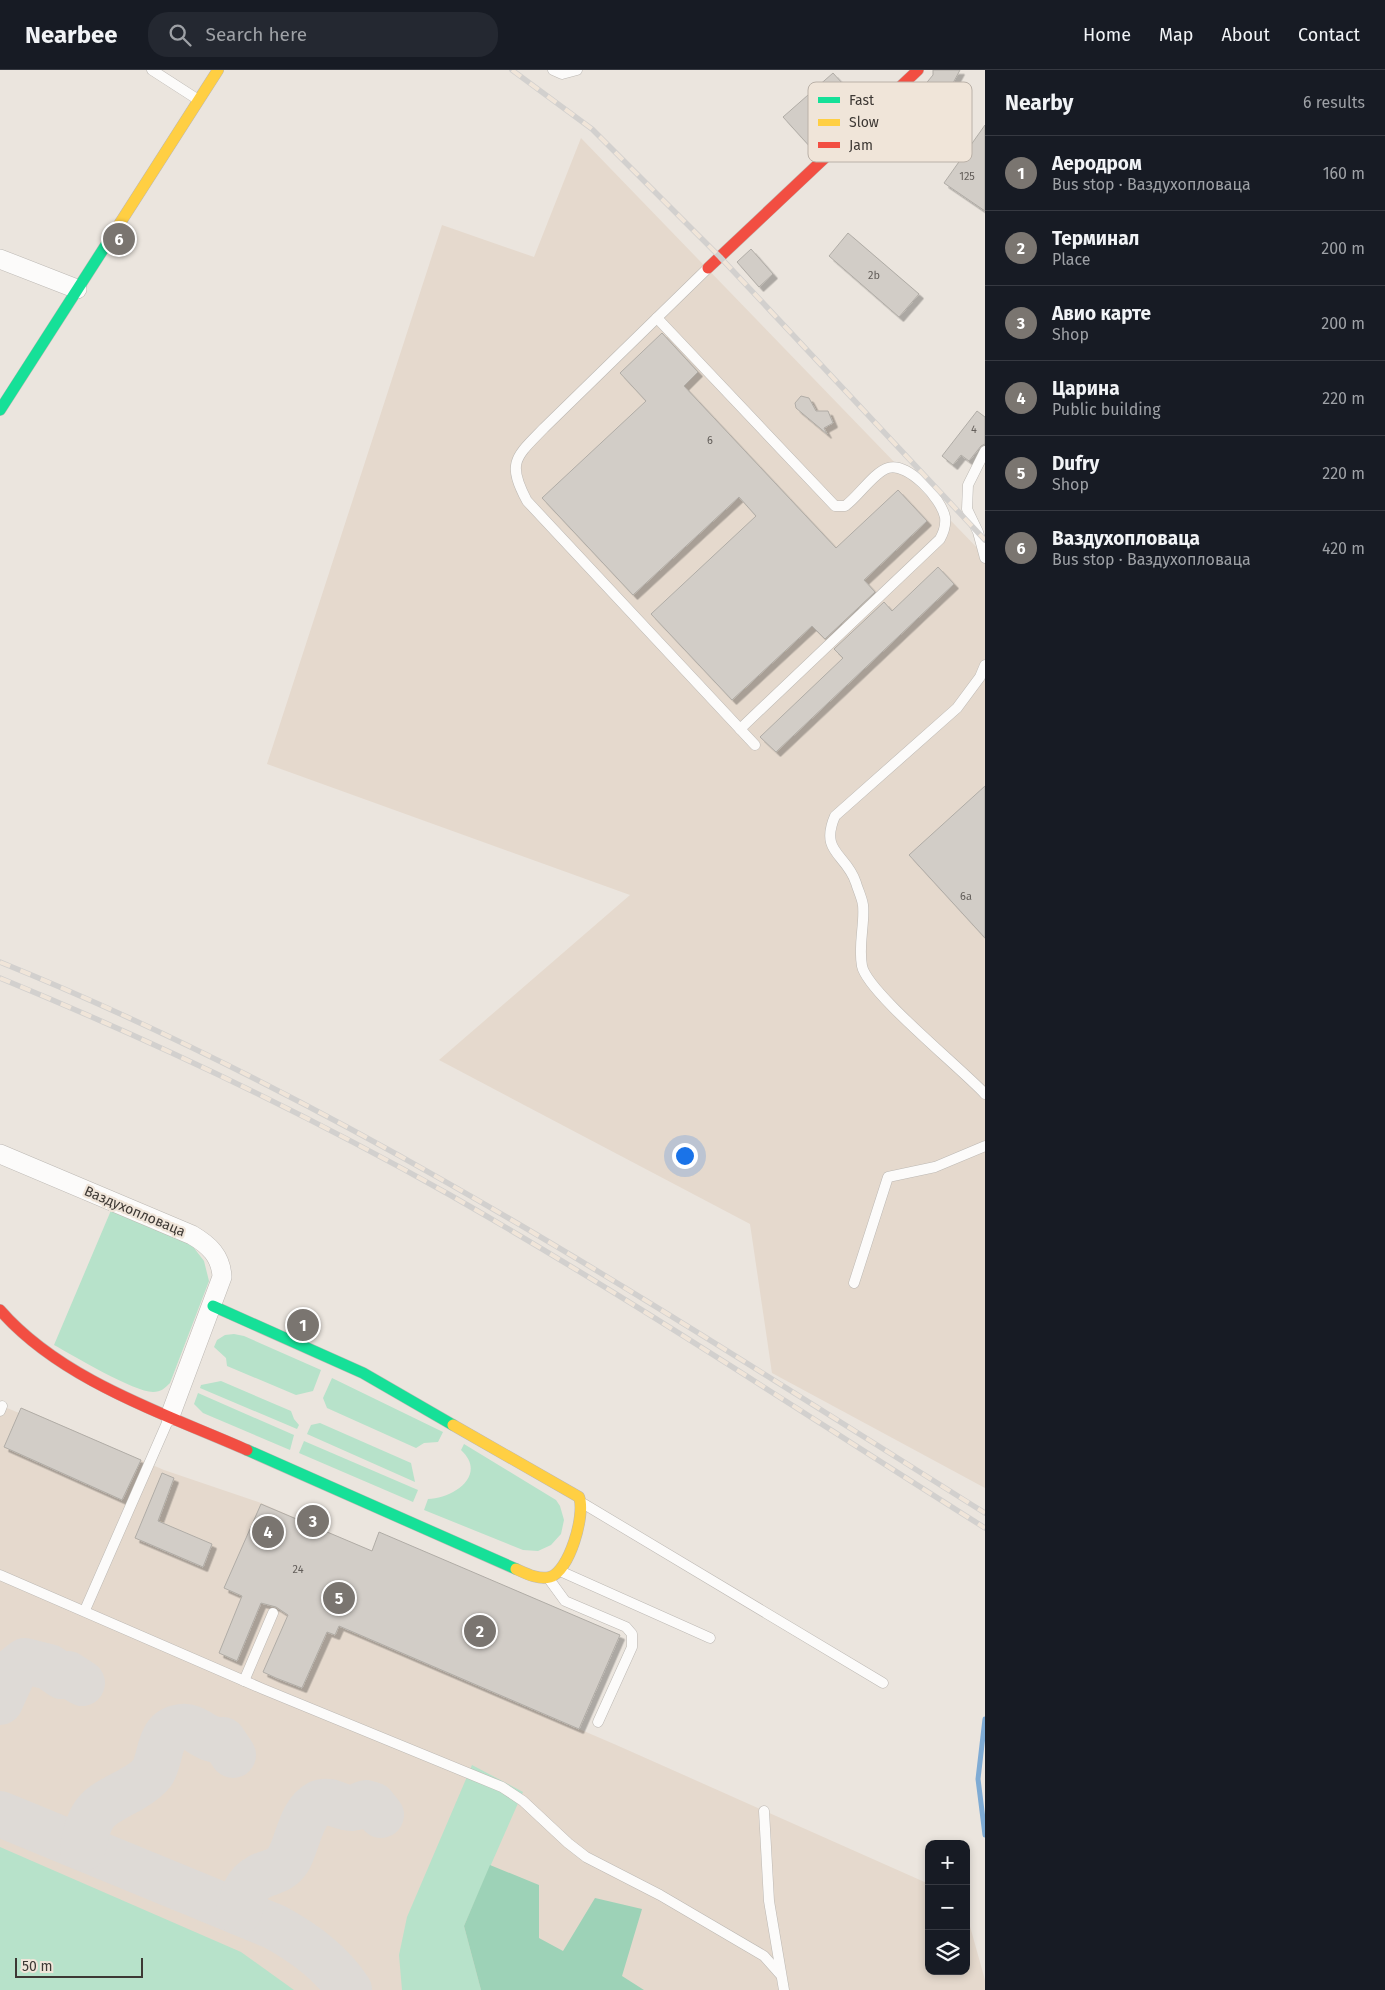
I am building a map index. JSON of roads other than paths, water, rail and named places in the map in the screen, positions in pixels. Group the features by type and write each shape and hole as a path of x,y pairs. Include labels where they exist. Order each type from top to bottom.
{"street":[{"path":"0,410 218,70"},
{"path":"905,82 918,70"},
{"path":"708,268 820,162"},
{"path":"0,259 77,288"},
{"name":"Ваздухопловаца","path":"0,1154 203,1242 215,1252 222,1271 222,1277 213,1306 170,1416"},
{"path":"0,1310 31,1342 64,1366 170,1416 529,1575 548,1578 555,1576 560,1571 583,1514 583,1503 579,1497 363,1373 213,1306"}],"lane":[{"path":"152,70 198,99"},
{"path":"553,70 562,74 577,70"},
{"path":"708,268 522,451 514,467 516,481 527,501 755,745"},
{"path":"657,318 835,506 842,507 849,504 885,469 897,467 909,471 938,502 945,518 944,530 940,539 740,729"},
{"path":"985,451 968,485 968,509 978,532 985,558"},
{"path":"985,665 980,677 956,708 835,816 829,831 832,846 855,880 863,906 860,938 862,968 878,992 985,1094"},
{"path":"854,1283 888,1177 935,1167 985,1146"},
{"path":"85,1610 170,1416"},
{"path":"583,1503 671,1554 883,1683"},
{"path":"560,1571 710,1638"},
{"path":"0,1575 85,1610 244,1681 502,1787 524,1801 568,1844 586,1857 660,1895 764,1956 780,1974"},
{"path":"548,1578 565,1601 626,1627 632,1634 632,1647 598,1722"},
{"path":"244,1681 273,1613"},
{"path":"764,1811 769,1901 784,1990"}],"waterway":[{"path":"985,1719 978,1779 985,1835"}],"railway":[{"path":"512,70 592,129 720,257 985,540"},
{"path":"0,962 130,1018 257,1080 382,1146 626,1288 985,1513"},
{"path":"0,978 228,1079 340,1135 450,1195 585,1275 985,1528"}],"place":[{"name":"Ваздухопловаца","path":"119,239"},
{"name":"Аеродром","path":"303,1325"},
{"name":"Авио карте","path":"313,1521"},
{"name":"Царина","path":"268,1532"},
{"name":"Dufry","path":"339,1598"},
{"name":"Терминал","path":"480,1631"}]}
